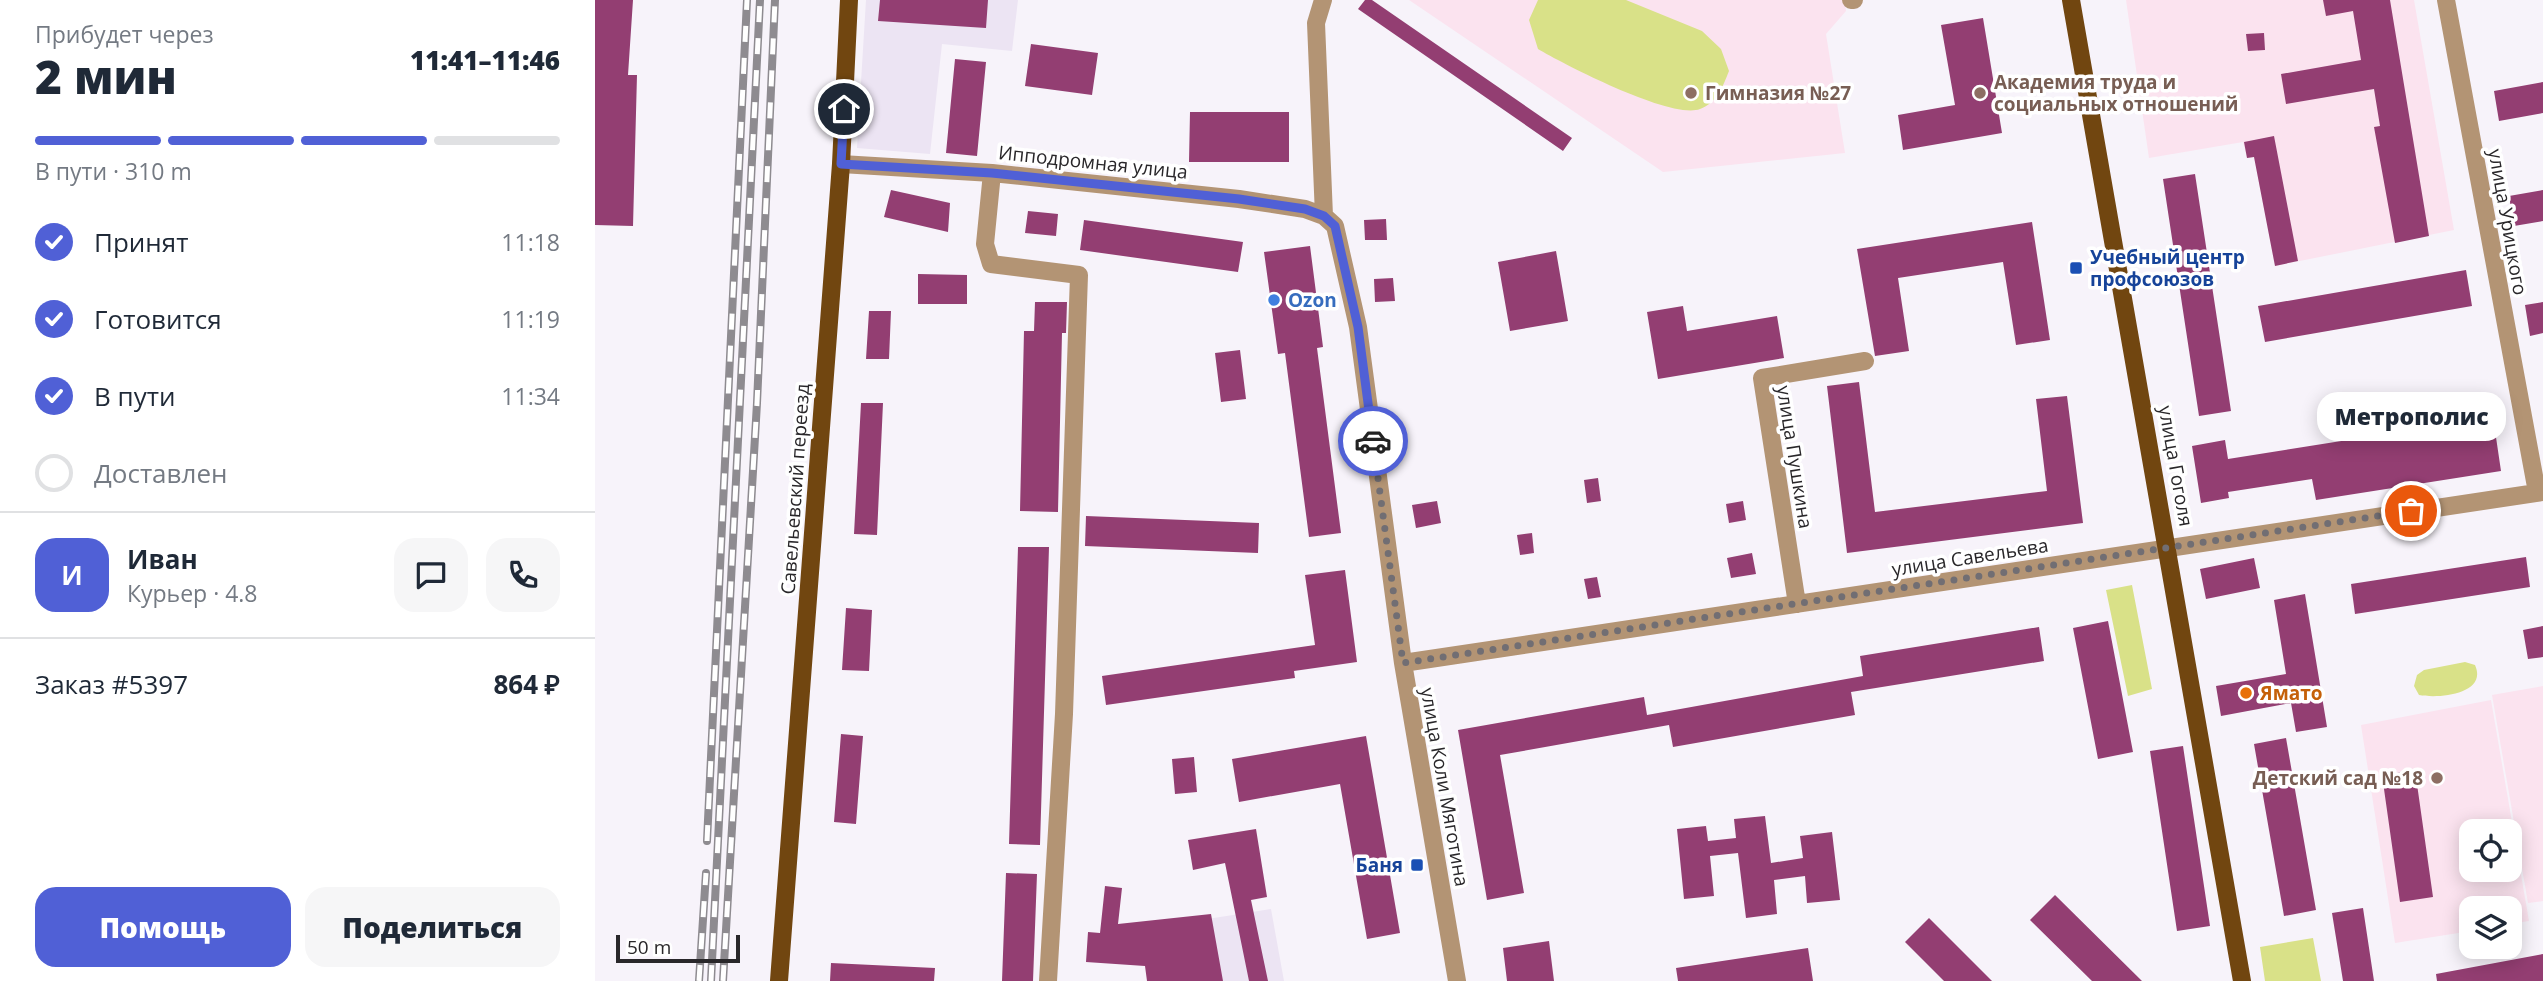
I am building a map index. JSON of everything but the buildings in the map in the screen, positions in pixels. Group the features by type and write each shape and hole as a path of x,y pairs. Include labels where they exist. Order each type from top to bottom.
{"main road":[{"name":"Савельевский переезд","path":"779,981 841,164 849,0"},
{"name":"улица Гоголя","path":"2071,0 2242,981"}],"street":[{"name":"улица Коли Мяготина","path":"1323,0 1317,23 1330,221 1358,327 1403,663 1457,981"},
{"name":"улица Урицкого","path":"2446,0 2540,492"},
{"name":"Ипподромная улица","path":"841,164 992,173 1239,199 1305,209 1330,221"},
{"path":"992,173 985,244 991,264 1079,275 1064,714 1048,981"},
{"name":"улица Пушкина","path":"1797,604 1762,377 1864,361"},
{"name":"улица Савельева","path":"1403,663 2540,492"}],"shaded area":[{"path":"866,0 1018,0 1012,51 942,44 930,154 857,148"},
{"name":"Гимназия №27","path":"1409,0 1845,0 1846,11 1826,34 1845,153 1663,172"},
{"path":"2126,0 2414,0 2454,230 2275,266 2254,157 2247,158 2243,142 2149,158"},
{"path":"2543,686 2543,901 2528,903 2522,868 2522,819 2513,819 2492,695"},
{"name":"Детский сад №18","path":"2491,700 2511,819 2459,819 2459,882 2522,880 2529,921 2522,922 2522,896 2459,896 2459,933 2395,943 2361,725"},
{"path":"1271,909 1284,981 1191,981 1182,923"}],"green space":[{"path":"1538,0 1626,0 1702,31 1721,49 1729,71 1722,88 1711,103 1700,109 1686,110 1644,99 1571,67 1538,49 1529,20"},
{"path":"2132,585 2152,689 2128,696 2106,590"},
{"path":"2465,662 2475,665 2477,675 2475,682 2468,688 2449,695 2419,695 2414,686 2417,675 2424,670"},
{"path":"2313,938 2321,981 2265,981 2260,947"}],"railway":[{"path":"707,841 747,0"},
{"path":"711,981 760,0"},
{"path":"723,981 757,403 775,0"},
{"path":"699,981 706,873"}],"way so far":[{"path":"1373,441 1403,663 2411,511"}],"place":[{"name":"Гимназия №27","path":"1691,93"},
{"name":"Академия труда и социальных отношений","path":"1980,93"},
{"name":"Учебный центр профсоюзов","path":"2076,268"},
{"name":"Ozon","path":"1274,300"},
{"name":"Метрополис","path":"2411,511"},
{"name":"Ямато","path":"2246,693"},
{"name":"Детский сад №18","path":"2437,778"},
{"name":"Баня","path":"1417,865"}],"route":[{"path":"844,109 841,164 992,173 1239,199 1305,209 1324,216 1335,226 1358,327 1373,441"}]}
